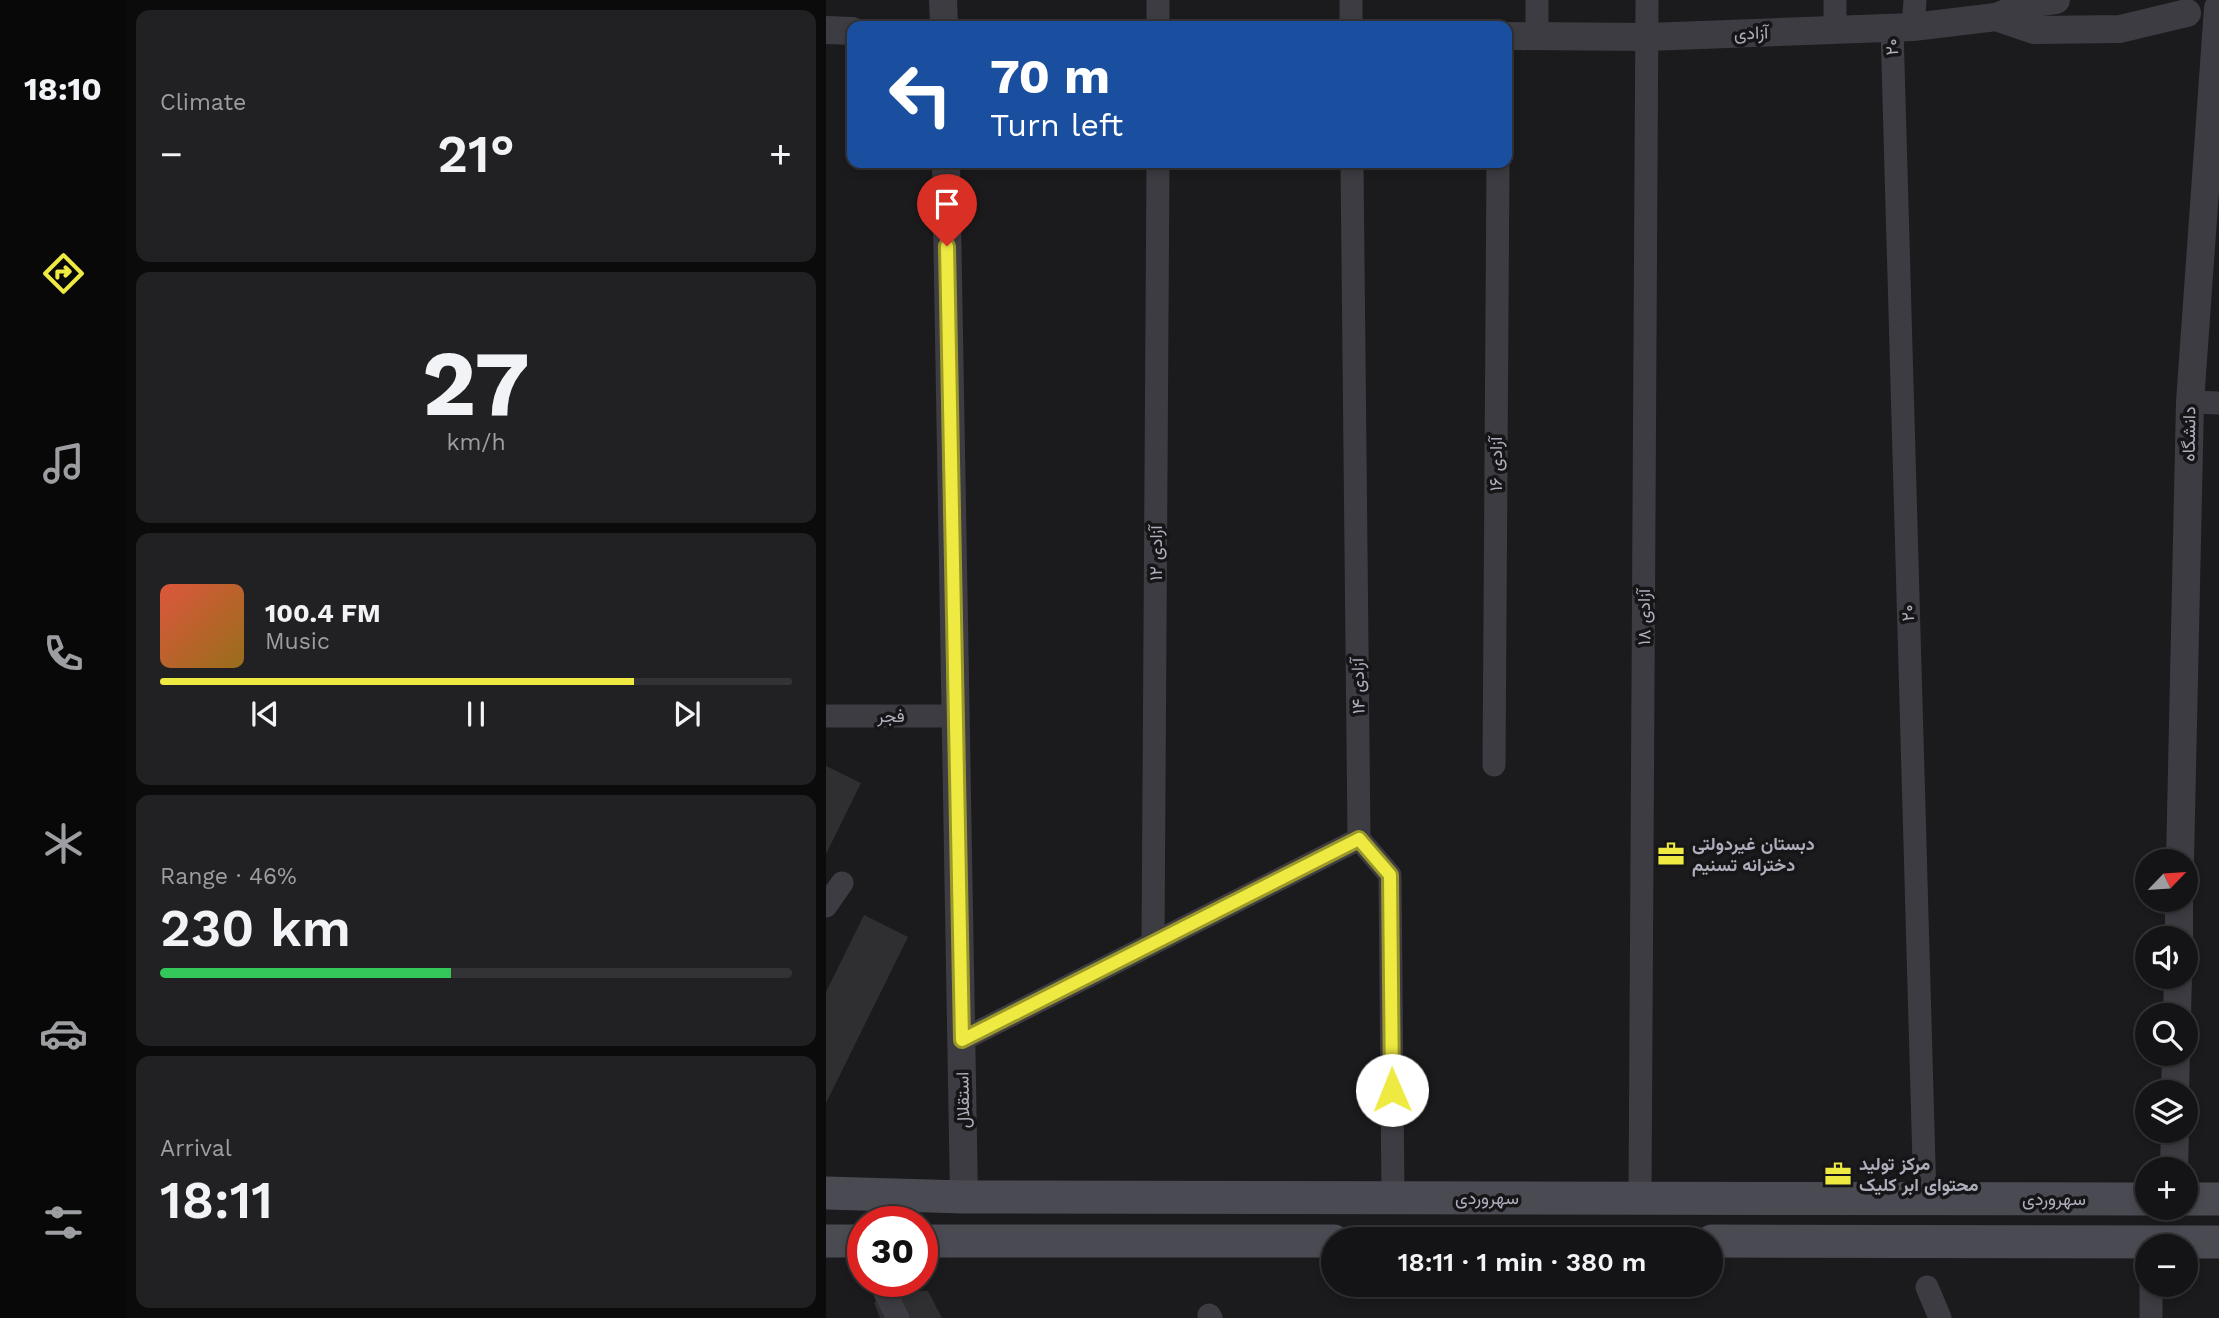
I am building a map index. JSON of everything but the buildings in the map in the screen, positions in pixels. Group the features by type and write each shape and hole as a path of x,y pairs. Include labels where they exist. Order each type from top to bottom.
{"main road":[{"name":"سهروردی","path":"826,1193 964,1197 2135,1199"},
{"path":"2198,1199 2219,1199"},
{"path":"826,1241 847,1242"},
{"path":"938,1241 1321,1241"},
{"path":"1723,1241 2135,1244"},
{"path":"2198,1243 2219,1242"}],"street":[{"path":"943,0 944,21"},
{"path":"1158,0 1158,21"},
{"path":"1351,0 1351,21"},
{"path":"1537,0 1537,36"},
{"name":"آزادی ۱۸","path":"1640,1198 1647,0"},
{"path":"1835,0 1835,30"},
{"name":"آزادی","path":"1996,18 2032,2 2056,0"},
{"name":"آزادی","path":"1512,36 1648,37 1835,30 1907,18 1996,18 2034,30 2120,29 2183,7 2204,15 2219,8"},
{"name":"دانشگاه","path":"2180,849 2190,402 2219,8"},
{"name":"۲۰","path":"1907,18 1925,1199"},
{"path":"826,30 847,31"},
{"name":"استقلال","path":"946,168 964,1197"},
{"name":"آزادی ۱۲","path":"1153,943 1158,168"},
{"name":"آزادی ۱۴","path":"1352,168 1359,839"},
{"name":"آزادی ۱۶","path":"1494,765 1498,168"},
{"path":"2190,402 2219,403"},
{"name":"فجر","path":"826,716 956,716"},
{"path":"962,1040 1359,839 1390,875 1393,1198"},
{"path":"826,905 842,883"},
{"path":"1927,1287 1940,1318"},
{"path":"887,1297 898,1318"},
{"path":"2151,1297 2151,1318"}],"place":[{"name":"دبستان غیردولتی دخترانه تسنیم","path":"1671,854"},
{"name":"مرکز تولید محتوای ابر کلیک","path":"1838,1174"}],"route":[{"path":"947,246 962,1040 1359,839 1390,875 1392,1090"}]}
